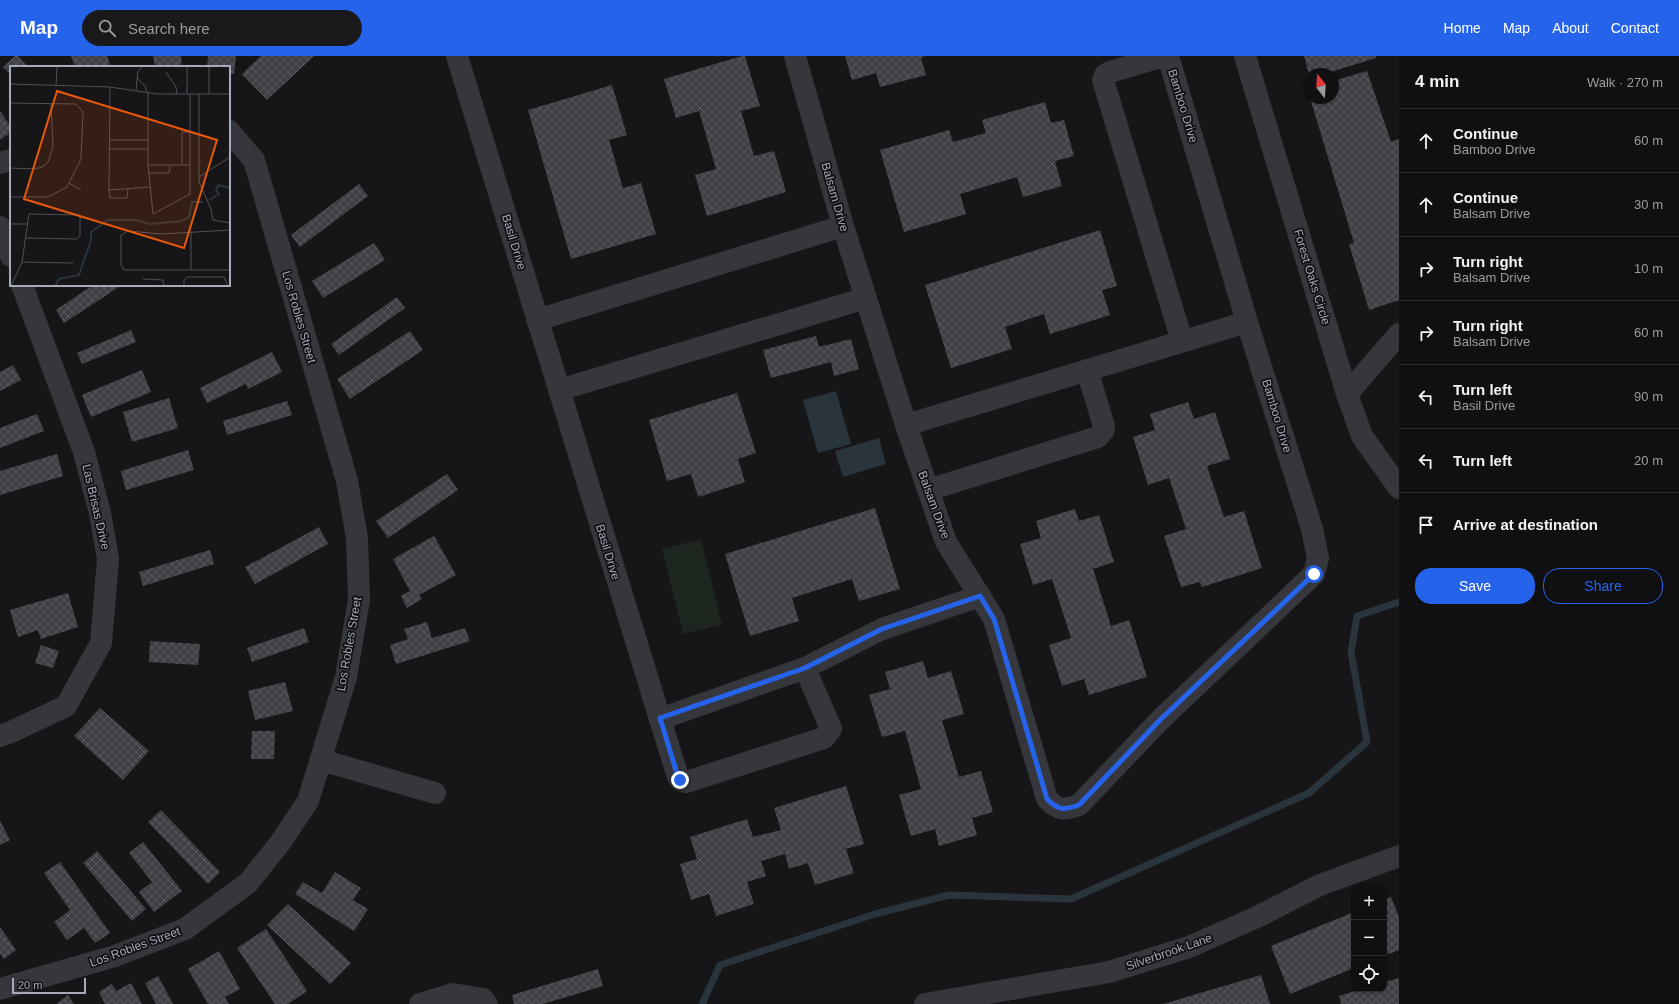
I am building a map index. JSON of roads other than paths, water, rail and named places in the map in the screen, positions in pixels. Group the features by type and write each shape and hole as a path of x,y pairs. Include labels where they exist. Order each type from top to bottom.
{"street":[{"name":"Basil Drive","path":"457,56 537,320 680,780 686,782 824,738 830,729 805,668"},
{"name":"Balsam Drive","path":"795,56 843,226 928,490 946,542 994,619 1047,799 1056,808 1066,809 1079,805 1160,720"},
{"path":"1164,56 1110,72 1105,75 1103,80 1182,341"},
{"name":"Bamboo Drive","path":"1160,720 1314,574 1318,558 1312,529 1247,322 1168,56"},
{"name":"Forest Oaks Circle","path":"1245,56 1347,394 1362,436 1399,488"},
{"name":"Los Robles Street","path":"0,989 115,956 185,929 248,883 280,843 308,801 346,677 359,600 357,538 347,481 254,160 230,132"},
{"path":"0,163 10,160"},
{"path":"537,320 843,226"},
{"path":"0,227 10,253"},
{"name":"Las Brisas Drive","path":"0,736 66,706 101,643 108,559 100,513 84,452 22,286"},
{"path":"559,390 866,298"},
{"path":"906,425 1247,322"},
{"path":"1347,394 1399,334"},
{"path":"928,490 1098,437 1103,431 1104,426 1087,370"},
{"path":"660,718 805,668 882,629 980,596"},
{"path":"321,760 435,793"},
{"name":"Silverbrook Lane","path":"925,1004 1109,972 1182,949 1257,918 1320,885 1399,856"},
{"path":"420,1004 453,994 485,1001"}],"waterway":[{"path":"702,1004 720,965 875,914 949,895 1071,899 1309,793 1367,742 1351,652 1357,616 1399,602"}]}
